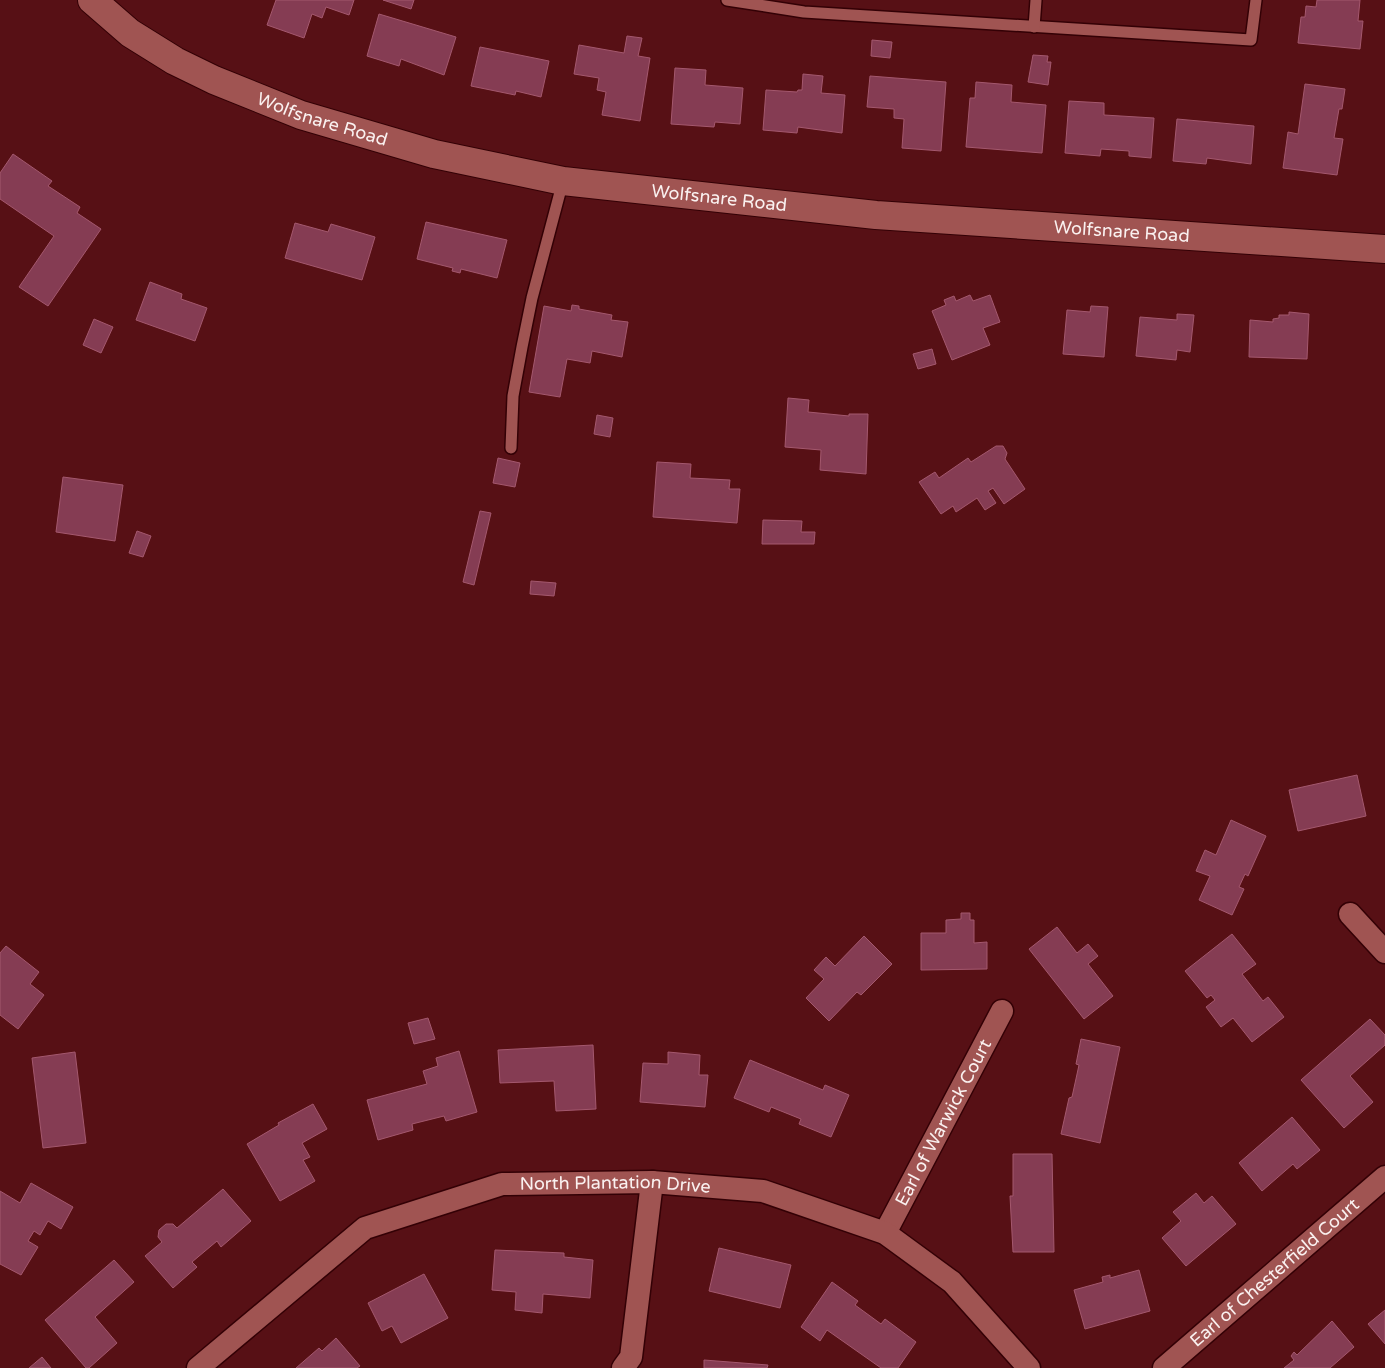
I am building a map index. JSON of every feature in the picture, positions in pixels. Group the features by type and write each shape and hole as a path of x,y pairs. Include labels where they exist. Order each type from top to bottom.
{"street":[{"name":"Wolfsnare Road","path":"92,0 130,33 175,61 214,80 301,115 434,154 563,181 876,215 1385,249"},
{"path":"1350,914 1385,952"},
{"name":"Earl of Warwick Court","path":"885,1233 1002,1011"},
{"name":"Earl of Chesterfield Court","path":"1164,1368 1385,1177"},
{"path":"622,1368 630,1357 652,1182"},
{"name":"North Plantation Drive","path":"198,1368 365,1228 502,1184 652,1182 763,1191 885,1233 952,1282 1029,1368"}],"lane":[{"path":"727,0 804,12 1251,40 1256,0"},
{"path":"1034,27 1036,0"},
{"path":"511,448 513,396 522,347 532,298 563,181"}],"building":[{"path":"276,0 354,0 349,15 326,7 322,18 312,14 304,38 267,25"},
{"path":"383,0 414,0 411,9"},
{"path":"1317,0 1360,0 1358,21 1363,21 1360,49 1298,43 1301,17 1305,17 1306,6 1316,7"},
{"path":"379,14 456,37 444,75 401,59 399,66 367,56"},
{"path":"627,36 642,38 638,56 650,58 640,121 602,115 606,92 597,90 599,78 574,74 579,45 624,53"},
{"path":"872,40 892,42 890,58 871,56"},
{"path":"480,47 549,61 541,97 516,91 515,95 471,86"},
{"path":"1033,55 1048,56 1047,62 1051,62 1048,85 1028,82"},
{"path":"675,68 706,70 705,85 743,88 740,124 715,122 714,127 671,124"},
{"path":"803,74 823,76 821,93 845,95 842,133 798,127 797,133 763,130 766,90 797,92 802,90"},
{"path":"870,76 946,82 941,151 902,148 904,119 894,118 894,109 867,107"},
{"path":"976,82 1012,85 1011,102 1046,105 1042,153 966,147 970,98 975,98"},
{"path":"1305,84 1345,89 1334,138 1343,139 1337,175 1283,168 1288,132 1298,134"},
{"path":"1069,101 1104,103 1104,115 1154,118 1151,158 1129,156 1129,151 1101,149 1100,156 1065,153"},
{"path":"1177,119 1254,126 1251,164 1207,158 1206,164 1173,161"},
{"path":"13,154 52,181 48,186 80,207 77,213 101,229 48,306 19,287 54,236 0,199 0,173"},
{"path":"426,222 507,240 497,278 461,269 460,273 452,271 453,268 417,259"},
{"path":"295,223 328,232 331,224 375,237 362,280 285,258"},
{"path":"150,282 182,294 181,299 207,308 195,341 136,320"},
{"path":"970,295 973,301 990,295 1000,322 983,328 990,345 952,360 932,311 946,305 944,300 954,296 956,301"},
{"path":"572,305 579,306 579,309 612,315 611,320 628,322 622,357 592,351 590,363 567,359 560,397 529,392 544,306 571,311"},
{"path":"1091,306 1108,307 1104,357 1063,354 1067,310 1090,312"},
{"path":"1289,312 1309,314 1307,359 1249,357 1250,320 1273,322 1273,319 1279,318 1279,315 1289,315"},
{"path":"1177,314 1194,315 1190,352 1177,350 1176,360 1136,356 1140,317 1177,320"},
{"path":"94,319 113,327 101,353 83,345"},
{"path":"932,349 936,364 918,369 913,354"},
{"path":"788,398 809,400 808,412 849,416 849,414 868,414 866,474 820,470 821,450 785,447"},
{"path":"597,415 613,418 610,437 594,434"},
{"path":"996,446 1003,446 1007,453 1005,459 1025,489 1004,504 993,488 988,491 996,503 985,510 977,498 956,512 953,506 941,514 919,482 935,472 939,478 968,458 971,462"},
{"path":"498,458 520,463 515,487 493,483"},
{"path":"657,462 691,464 690,478 730,480 729,489 740,489 737,523 653,517"},
{"path":"63,477 123,485 115,541 56,532"},
{"path":"480,511 491,513 474,585 463,582"},
{"path":"763,520 802,521 801,532 815,532 814,544 762,544"},
{"path":"137,531 151,536 143,557 129,553"},
{"path":"531,581 556,583 554,596 530,594"},
{"path":"1357,775 1366,816 1298,831 1289,790"},
{"path":"1231,820 1266,836 1248,876 1245,874 1239,887 1244,889 1232,915 1199,900 1210,876 1196,871 1205,850 1216,855"},
{"path":"961,913 970,913 970,920 974,920 974,943 987,942 987,969 921,970 921,933 946,933 946,920 961,919"},
{"path":"1057,927 1077,953 1088,944 1098,956 1088,964 1113,996 1084,1019 1029,949"},
{"path":"1232,934 1256,964 1242,974 1263,1001 1268,997 1284,1017 1252,1042 1233,1018 1221,1027 1206,1007 1215,1000 1211,995 1207,998 1185,971"},
{"path":"864,936 892,964 861,995 857,992 829,1021 806,998 824,979 814,970 826,957 835,966"},
{"path":"6,946 39,972 30,984 44,995 18,1029 0,1015 0,953"},
{"path":"428,1018 435,1039 414,1044 408,1023"},
{"path":"1370,1019 1385,1035 1385,1045 1350,1076 1373,1102 1344,1128 1301,1080"},
{"path":"1081,1039 1120,1047 1100,1143 1061,1134 1079,1065 1076,1064"},
{"path":"593,1045 596,1109 556,1111 554,1081 500,1083 498,1050"},
{"path":"459,1051 477,1112 446,1121 444,1116 412,1124 413,1130 378,1140 367,1100 427,1084 423,1071 438,1066 436,1058"},
{"path":"75,1052 86,1143 43,1148 32,1058"},
{"path":"668,1052 700,1055 699,1075 708,1075 705,1107 640,1102 643,1063 668,1064"},
{"path":"750,1060 823,1090 825,1085 849,1095 831,1137 799,1124 801,1119 771,1107 769,1112 734,1098"},
{"path":"313,1104 327,1129 302,1143 310,1157 303,1160 315,1181 280,1201 247,1144 279,1125 278,1123"},
{"path":"1292,1117 1320,1150 1297,1169 1293,1164 1262,1191 1239,1163"},
{"path":"1013,1154 1052,1154 1054,1252 1013,1252 1010,1196 1013,1196"},
{"path":"31,1183 73,1207 61,1229 48,1221 40,1235 34,1231 28,1241 38,1247 21,1275 0,1264 0,1191 20,1203"},
{"path":"223,1189 251,1221 221,1247 217,1241 192,1262 197,1267 173,1288 145,1256 162,1242 158,1237 159,1230 166,1224 173,1224 177,1228"},
{"path":"1196,1193 1204,1203 1212,1196 1236,1224 1186,1266 1162,1238 1181,1221 1173,1212"},
{"path":"719,1248 791,1265 780,1308 709,1291"},
{"path":"495,1250 564,1253 564,1257 593,1260 590,1298 543,1294 542,1313 515,1310 516,1292 492,1290"},
{"path":"114,1260 134,1282 95,1317 117,1343 89,1368 86,1368 45,1320"},
{"path":"1139,1270 1150,1311 1085,1329 1074,1290 1103,1282 1102,1277 1110,1275 1110,1278"},
{"path":"424,1274 448,1318 401,1343 392,1326 382,1331 368,1303"},
{"path":"832,1282 858,1301 855,1305 881,1324 885,1319 916,1342 898,1368 881,1368 827,1330 820,1341 801,1327"},
{"path":"1385,1310 1385,1344 1368,1324"},
{"path":"1332,1321 1354,1347 1330,1368 1284,1368 1294,1360 1291,1356 1294,1352 1297,1355"},
{"path":"336,1338 360,1366 357,1368 296,1368 319,1348 322,1351"},
{"path":"42,1357 51,1368 29,1368"},
{"path":"704,1360 768,1365 767,1368 704,1368"}]}
